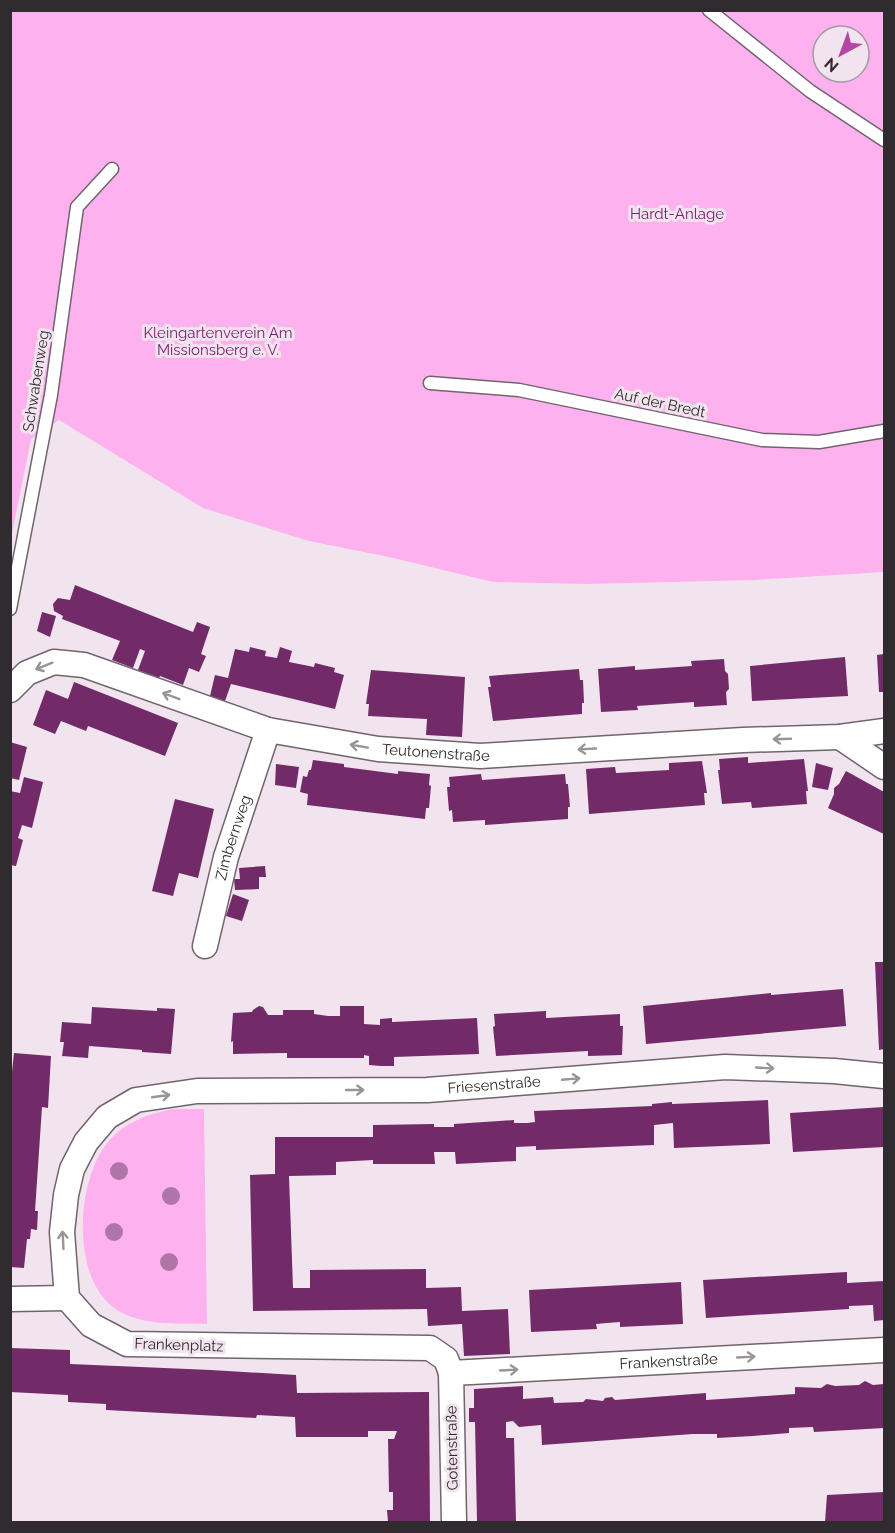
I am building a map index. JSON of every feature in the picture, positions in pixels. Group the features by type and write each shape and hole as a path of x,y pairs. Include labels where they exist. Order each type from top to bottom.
{"street":[{"name":"Teutonenstraße","path":"10,690 27,673 54,662 84,665 268,730 378,749 480,756 743,740 840,737 885,731"},
{"name":"Zimbernweg","path":"205,946 226,857 268,730"},
{"path":"840,737 885,766"},
{"name":"Friesenstraße","path":"67,1298 62,1232 66,1195 72,1169 86,1142 107,1117 136,1100 197,1091 427,1090 724,1067 834,1071 885,1076"},
{"path":"10,1299 67,1298"},
{"name":"Frankenplatz","path":"67,1298 92,1324 127,1344 430,1347 446,1359 451,1373"},
{"name":"Frankenstraße","path":"451,1373 885,1350"},
{"name":"Gotenstraße","path":"451,1373 454,1522"}],"lane":[{"path":"709,10 810,91 885,140"},
{"name":"Schwabenweg","path":"10,609 51,394 77,207 111,169"},
{"name":"Auf der Bredt","path":"430,383 519,390 762,440 819,442 885,431"}],"green space":[{"path":"11,11 884,11 884,572 754,580 587,584 493,582 309,541 203,508 59,420 31,439 11,538"},
{"path":"173,1109 204,1109 207,1324 149,1321 117,1310 102,1296 91,1276 85,1254 84,1204 89,1180 97,1159 108,1142 129,1124 146,1116"}],"building":[{"path":"75,585 193,632 197,622 210,627 201,654 206,656 199,672 189,668 183,685 138,670 145,651 140,649 133,668 112,660 120,641 62,619 63,616 54,611 53,604 58,598 70,600"},
{"path":"42,612 56,616 50,637 37,631"},
{"path":"250,647 266,651 265,656 277,658 280,647 292,651 289,662 314,667 315,663 335,668 334,672 344,675 335,709 231,684 225,701 210,696 215,675 228,678 235,649 249,652"},
{"path":"884,654 884,692 879,692 877,655"},
{"path":"845,657 848,696 752,701 750,666"},
{"path":"724,659 729,689 726,692 727,705 694,707 694,702 637,706 638,710 601,712 598,669 635,666 635,670 692,666 691,661"},
{"path":"579,669 580,680 583,680 582,714 493,721 488,687 491,687 489,676"},
{"path":"371,670 465,677 462,737 426,735 427,719 368,716 369,704 366,704"},
{"path":"74,682 178,723 165,756 88,726 86,731 61,721 55,734 33,725 46,690 68,699"},
{"path":"10,742 27,747 19,780 10,778"},
{"path":"748,757 748,763 804,759 808,791 806,791 807,804 752,808 751,802 722,804 719,759"},
{"path":"313,760 344,764 344,767 398,774 398,771 430,774 429,808 426,808 425,819 307,805 308,794 300,792 303,776 307,777"},
{"path":"702,761 707,793 704,793 705,805 589,814 586,769 615,767 616,773 669,770 669,763"},
{"path":"816,763 833,768 828,790 812,787"},
{"path":"276,764 299,767 296,788 275,785"},
{"path":"846,771 884,792 884,834 828,808 834,788"},
{"path":"481,774 482,780 565,774 570,807 568,807 568,819 485,825 485,820 453,822 452,810 449,811 447,787 450,787 449,777"},
{"path":"24,777 43,782 32,828 22,825 18,838 23,840 16,866 10,865 10,791 20,793"},
{"path":"175,799 214,809 198,878 179,873 173,896 152,891"},
{"path":"265,866 266,877 259,877 259,889 235,890 234,879 240,879 239,868"},
{"path":"233,894 249,900 242,921 226,916"},
{"path":"875,962 884,962 884,1049 879,1050"},
{"path":"843,989 846,1026 646,1044 643,1006 771,993 771,995"},
{"path":"259,1006 263,1007 268,1015 283,1015 283,1010 314,1010 314,1014 340,1016 340,1006 364,1006 364,1024 380,1025 380,1019 392,1018 392,1022 477,1018 479,1054 394,1057 394,1066 381,1066 369,1065 369,1056 364,1055 364,1058 287,1058 287,1053 233,1054 233,1041 231,1042 233,1013 252,1012"},
{"path":"92,1007 157,1011 157,1008 175,1009 171,1054 89,1046 88,1058 62,1056 64,1042 60,1042 62,1022 91,1024"},
{"path":"546,1011 546,1018 620,1014 620,1026 623,1026 622,1055 588,1056 588,1051 496,1056 494,1014"},
{"path":"14,1053 51,1056 48,1108 42,1107 35,1211 38,1211 37,1230 31,1229 30,1239 27,1239 24,1268 10,1267 10,1090"},
{"path":"768,1100 770,1144 674,1148 673,1123 654,1125 654,1145 536,1150 536,1146 516,1147 516,1161 456,1164 455,1152 434,1152 435,1164 373,1164 373,1160 336,1162 336,1175 289,1176 293,1288 310,1288 310,1270 426,1269 426,1288 461,1287 462,1311 508,1309 510,1354 464,1356 462,1324 428,1326 427,1309 253,1311 250,1175 275,1174 275,1137 373,1137 373,1125 434,1124 434,1127 454,1127 454,1124 514,1120 514,1123 527,1123 535,1122 534,1111 652,1106 652,1104 672,1102 672,1104"},
{"path":"884,1107 884,1147 793,1152 790,1113"},
{"path":"847,1272 847,1283 884,1281 884,1320 874,1321 873,1305 849,1306 849,1309 706,1318 703,1280"},
{"path":"681,1282 683,1324 620,1327 620,1322 596,1324 597,1329 531,1332 529,1290"},
{"path":"10,1348 70,1350 70,1364 296,1375 297,1393 429,1392 430,1522 388,1522 387,1510 393,1510 393,1492 389,1492 388,1439 394,1439 397,1431 368,1431 368,1437 296,1437 295,1417 257,1415 256,1418 106,1410 106,1404 68,1402 68,1395 10,1392"},
{"path":"865,1381 873,1385 884,1384 884,1428 814,1432 813,1427 789,1428 789,1433 753,1436 717,1438 717,1434 693,1434 542,1445 541,1425 519,1427 513,1421 506,1422 506,1438 514,1438 516,1522 477,1522 475,1422 469,1422 469,1408 474,1408 474,1389 523,1386 523,1399 553,1397 554,1403 583,1402 586,1399 603,1401 605,1398 612,1397 615,1400 706,1393 706,1400 795,1394 795,1387 821,1388 827,1384 859,1385"},
{"path":"884,1492 884,1522 825,1522 827,1495"}],"park label":[{"name":"Hardt-Anlage","path":"677,214"},
{"name":"Kleingartenverein Am Missionsberg e. V.","path":"218,342"}]}
